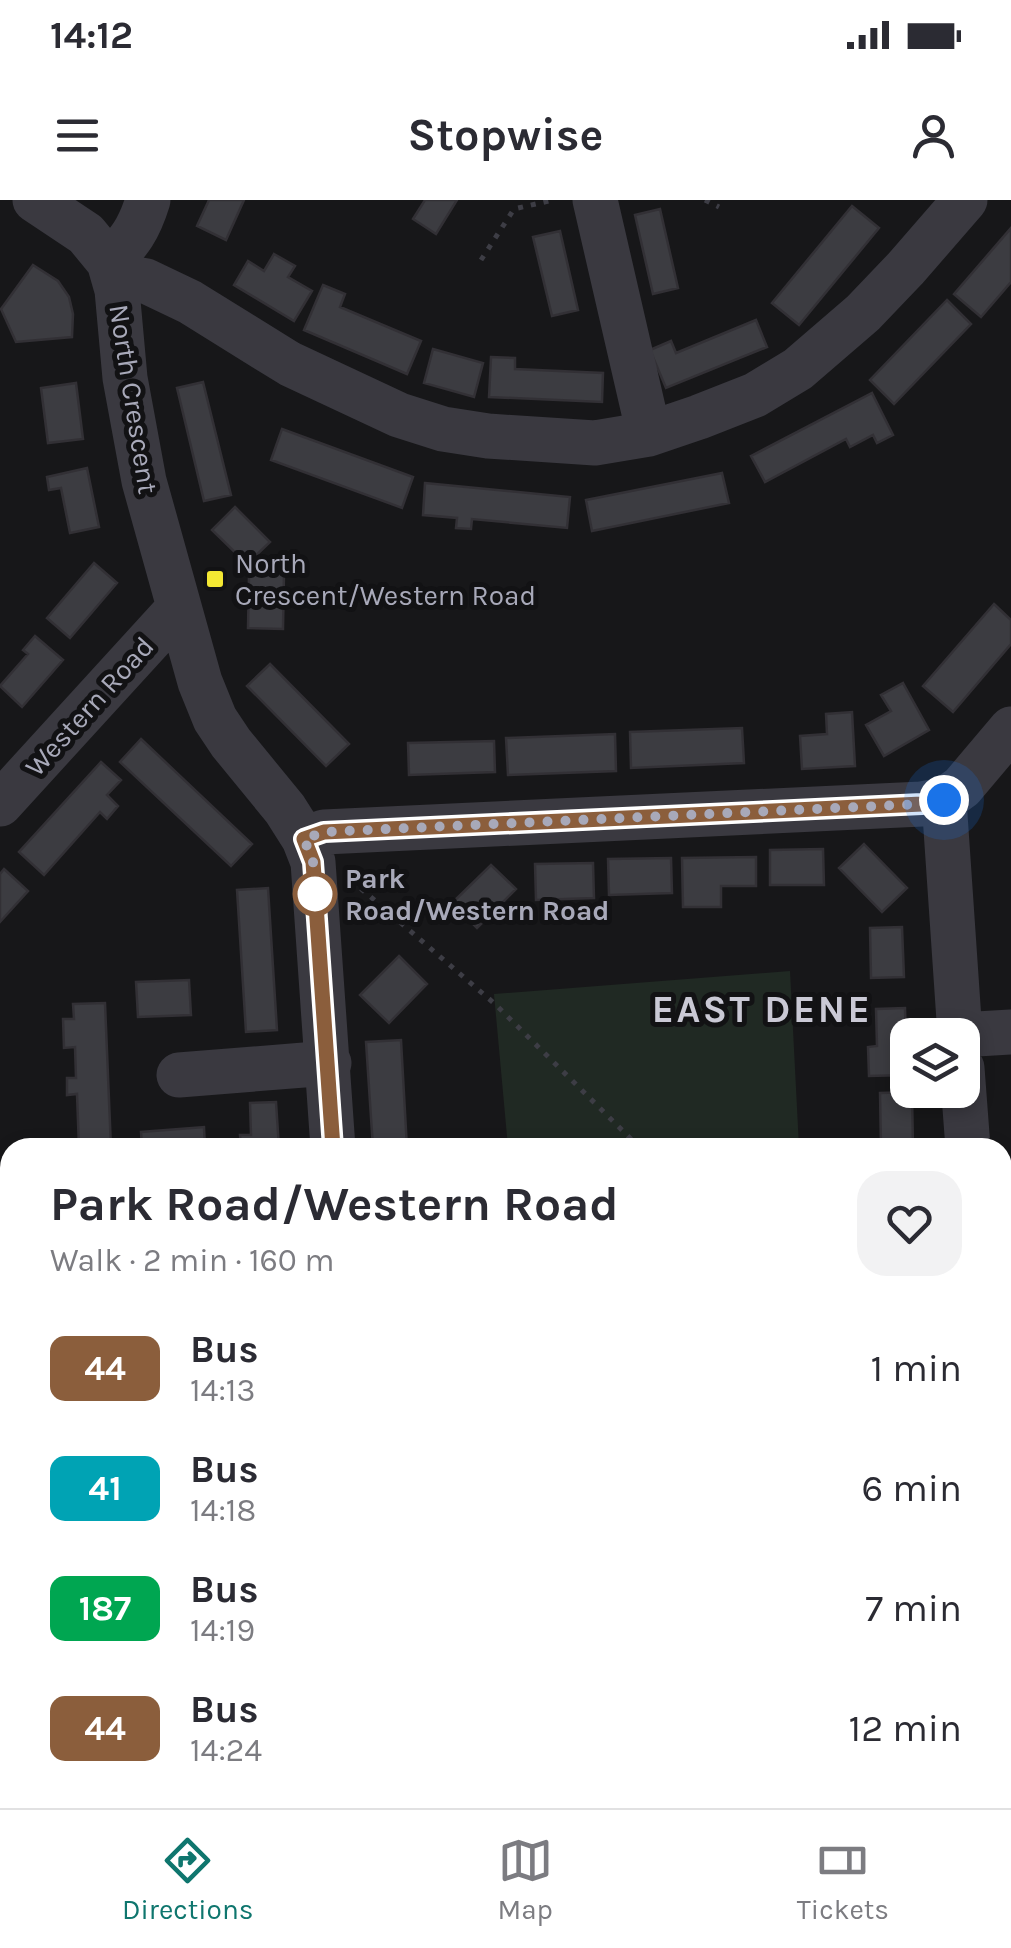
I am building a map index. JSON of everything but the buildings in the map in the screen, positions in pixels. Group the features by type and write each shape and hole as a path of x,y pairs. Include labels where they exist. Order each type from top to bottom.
{"street":[{"path":"35,200 86,234 99,247 111,269 190,302 290,364 399,415 443,429 488,436 595,443 650,434 755,395 798,370 863,313 965,200"},
{"path":"111,269 142,219 148,200"},
{"path":"595,200 650,434"},
{"name":"North Crescent","path":"111,269 117,290 124,378 134,436 200,682 231,743 285,809 304,839"},
{"name":"Western Road","path":"0,804 179,608"},
{"path":"332,1138 313,862 304,839 324,832 922,804 944,800 962,788 1011,729"},
{"path":"944,800 959,1018"},
{"path":"980,1034 1011,1032"},
{"path":"178,1074 328,1063"},
{"path":"965,1108 967,1138"}],"path":[{"path":"481,260 514,209 552,200"},
{"path":"705,200 719,207"},
{"path":"348,877 495,1004 630,1138"}],"shaded area":[{"path":"790,971 799,1138 507,1138 494,994"}],"bus line":[{"name":"44","path":"332,1138 313,862 304,839 324,832 944,800"}],"place":[{"name":"North Crescent/Western Road","path":"215,579"},
{"name":"Park Road/Western Road","path":"315,894"}],"district":[{"name":"EAST DENE","path":"762,1009"}],"route":[{"path":"315,894 313,862 304,839 324,832 944,800"}]}
